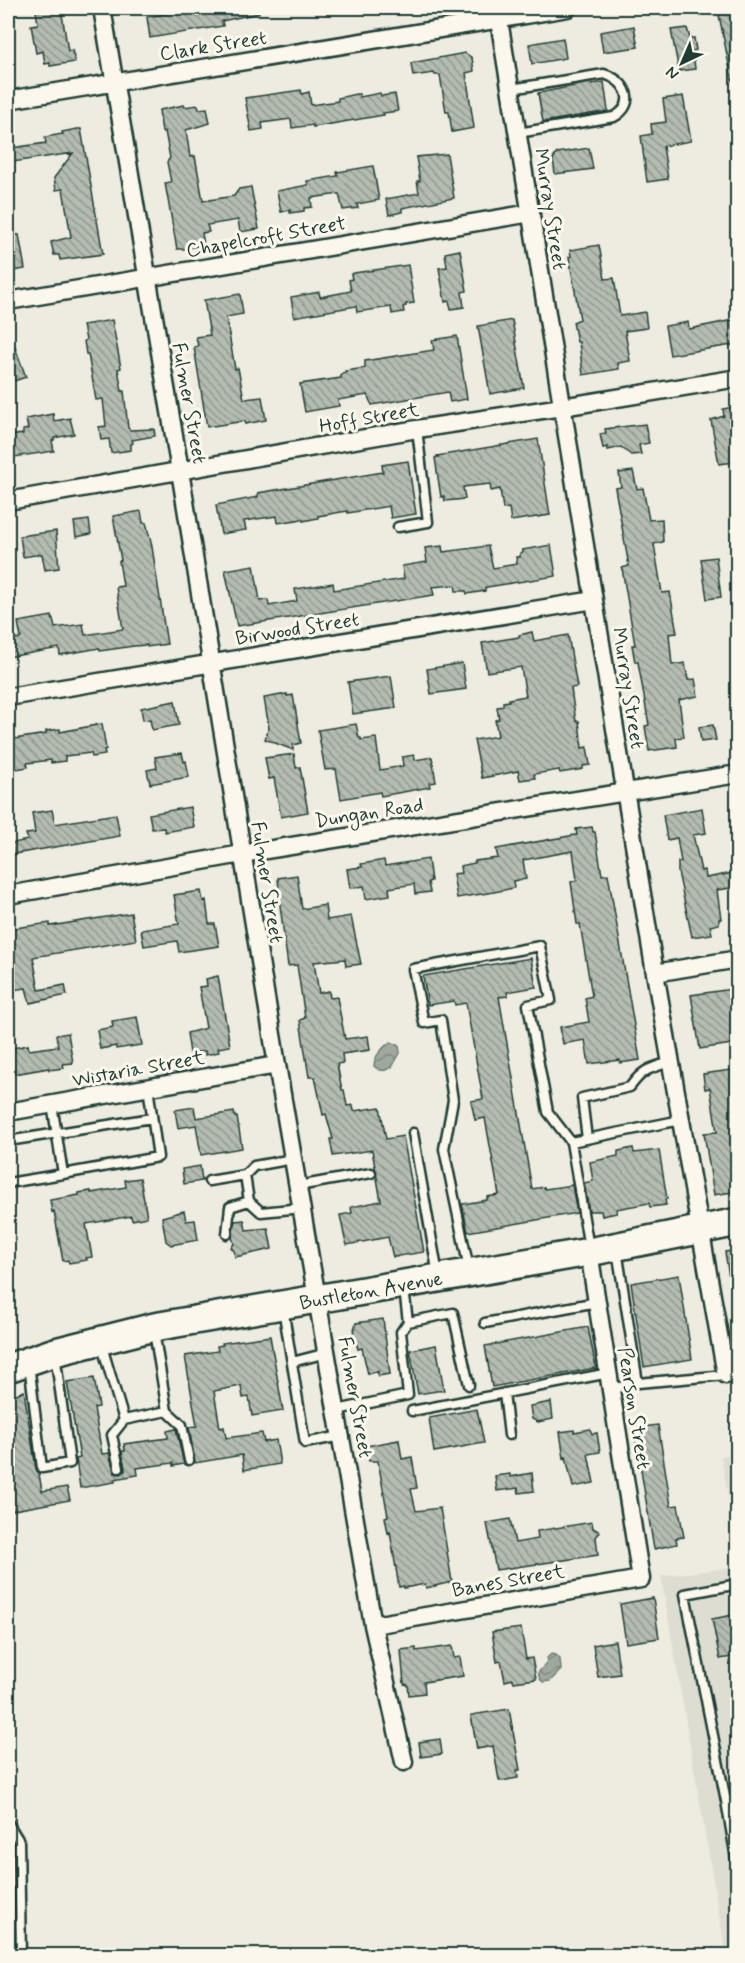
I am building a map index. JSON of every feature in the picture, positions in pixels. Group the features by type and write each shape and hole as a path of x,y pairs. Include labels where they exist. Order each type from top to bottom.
{"main road":[{"name":"Bustleton Avenue","path":"18,1364 55,1352 154,1327 589,1252 738,1222"}],"street":[{"name":"Fulmer Street","path":"102,8 277,1065 373,1625 405,1762"},
{"name":"Clark Street","path":"8,100 498,13 568,8"},
{"name":"Murray Street","path":"498,13 655,973 726,1375"},
{"name":"Chapelcroft Street","path":"8,301 531,213"},
{"name":"Hoff Street","path":"8,501 417,429 738,378"},
{"name":"Birwood Street","path":"8,697 594,600"},
{"name":"Dungan Road","path":"8,895 242,854 738,774"},
{"path":"655,973 738,959"},
{"name":"Wistaria Street","path":"8,1112 277,1065"},
{"name":"Pearson Street","path":"589,1252 640,1571"},
{"name":"Banes Street","path":"373,1625 641,1579 640,1571"}],"lane":[{"path":"511,89 604,74 616,77 626,89 627,95 627,103 614,117 518,134"},
{"path":"398,527 428,522 417,429"},
{"path":"470,1273 444,1149 453,1100 441,1020 424,1023 413,969 540,946 551,1000 528,1005 548,1112 571,1142 589,1252"},
{"path":"588,1139 582,1098 630,1087 647,1069 671,1062"},
{"path":"8,1183 158,1156 148,1088"},
{"path":"52,1104 63,1174"},
{"path":"8,1141 152,1118"},
{"path":"571,1142 681,1120"},
{"path":"413,1133 438,1278"},
{"path":"209,1181 245,1175 254,1166 293,1159"},
{"path":"298,1186 372,1173"},
{"path":"245,1175 249,1201 261,1212 302,1208"},
{"path":"227,1234 230,1207 249,1201"},
{"path":"616,1247 638,1383"},
{"path":"403,1284 408,1322"},
{"path":"484,1323 597,1302"},
{"path":"282,1305 305,1443 341,1436"},
{"path":"337,1410 408,1395 400,1332 408,1322 453,1313 469,1385"},
{"path":"154,1327 167,1411 182,1425 189,1460"},
{"path":"101,1340 124,1420"},
{"path":"18,1364 42,1467 70,1463 55,1352"},
{"path":"292,1362 327,1353"},
{"path":"412,1411 504,1393 610,1381 638,1383 726,1375"},
{"path":"504,1393 509,1435"},
{"path":"119,1468 112,1436 124,1420 167,1411"},
{"path":"738,1584 686,1594 738,1870"},
{"path":"726,1801 738,1800"},
{"path":"8,1823 18,1841 21,1956"}],"shaded area":[{"path":"738,1453 737,1548 721,1456"},
{"path":"737,1567 737,1955 726,1955 661,1576"}],"water":[{"path":"391,1042 399,1046 400,1053 392,1067 380,1070 374,1066 377,1055"},
{"path":"551,1654 560,1659 561,1670 550,1681 543,1682 538,1673"}],"building":[{"path":"39,8 61,8 68,51 72,50 75,62 50,66 50,63 45,64 43,51 36,53 31,25 38,24 36,11 40,10"},
{"path":"164,8 258,8 259,13 222,21 223,26 150,38 147,17 165,14"},
{"path":"738,11 738,79 732,80 719,15"},
{"path":"634,26 638,47 603,52 600,32"},
{"path":"687,28 690,39 694,38 695,69 679,71 671,30"},
{"path":"563,38 566,58 532,64 529,44"},
{"path":"465,53 472,58 474,71 466,73 474,128 452,132 440,75 434,73 413,76 411,63"},
{"path":"604,82 608,111 543,122 538,93"},
{"path":"301,90 302,94 309,92 311,105 338,101 338,98 356,94 360,97 380,93 381,96 395,94 398,111 313,127 313,125 292,128 291,119 262,123 263,129 251,131 245,98"},
{"path":"683,96 691,141 663,146 668,179 647,182 641,136 652,134 651,124 666,122 663,99"},
{"path":"184,105 184,107 198,105 199,109 207,108 210,123 186,130 190,157 195,156 203,201 234,196 239,189 251,187 259,229 240,232 238,220 207,225 209,232 202,233 204,245 190,247 190,249 177,249 165,183 171,182 167,162 170,158 165,131 162,132 159,110"},
{"path":"81,129 103,254 60,260 59,255 54,255 51,242 71,237 63,189 56,190 54,178 73,153 13,162 12,148 46,143 45,137"},
{"path":"589,148 593,169 555,174 553,159 557,153"},
{"path":"447,154 454,198 402,208 402,212 389,215 386,199 419,193 417,181 420,181 416,157"},
{"path":"373,166 379,200 357,204 358,208 343,210 339,194 311,198 312,207 304,208 304,211 281,212 277,191 308,185 307,181 338,176 337,172"},
{"path":"8,234 19,235 25,269 8,272"},
{"path":"599,245 605,279 614,278 620,316 645,312 647,328 625,331 630,361 618,363 619,369 583,375 579,342 577,342 573,322 580,319 569,257 571,256 570,250"},
{"path":"460,250 467,291 462,292 464,307 451,309 449,301 445,302 439,268 447,267 445,253"},
{"path":"408,265 414,303 406,304 403,307 404,312 392,314 391,307 357,312 356,306 294,317 291,297 319,292 320,297 351,291 349,280 352,279 351,274"},
{"path":"240,294 243,314 226,317 235,369 238,368 244,399 262,397 266,420 207,427 194,347 198,346 196,337 210,335 204,300"},
{"path":"738,319 738,344 670,355 665,326 688,322 689,329"},
{"path":"112,320 121,368 118,369 122,391 124,391 128,428 130,430 154,429 155,436 132,440 131,450 111,453 109,439 101,440 99,427 106,426 103,399 96,400 88,354 86,354 83,325"},
{"path":"512,320 524,388 490,394 478,326"},
{"path":"8,331 26,377 8,383"},
{"path":"457,336 467,399 450,402 448,392 372,405 367,395 338,400 339,406 305,412 300,384 341,378 341,374 346,373 345,371 365,368 365,361 434,350 432,340"},
{"path":"738,406 738,453 734,453 735,462 719,464 711,420 724,416 723,409"},
{"path":"53,414 54,421 70,418 74,434 54,438 52,441 54,451 8,458 8,436 23,434 23,430 28,429 26,419"},
{"path":"645,424 649,443 639,445 641,454 631,455 621,447 608,450 608,447 603,448 600,434 606,433 605,429"},
{"path":"538,439 550,515 511,521 509,508 503,509 500,489 491,491 490,484 463,487 465,499 445,501 444,496 441,497 435,458 437,456"},
{"path":"408,461 416,514 391,518 389,506 318,516 318,518 303,521 303,519 278,523 277,516 244,521 246,530 221,534 216,505 258,497 258,493 383,472 382,465"},
{"path":"633,471 637,489 643,488 649,520 662,519 663,542 654,544 662,593 670,592 677,633 669,634 672,665 685,663 688,680 695,679 698,696 679,700 684,737 676,738 677,747 649,751 645,726 649,725 638,662 635,662 632,645 635,645 622,568 629,566 615,488 621,487 619,473"},
{"path":"141,511 152,547 167,644 100,651 99,648 60,655 59,648 8,657 8,640 21,638 18,622 52,616 55,628 83,624 85,635 123,629 116,587 123,586 119,561 121,560 113,516"},
{"path":"89,520 91,534 76,537 74,522"},
{"path":"56,531 59,568 45,570 42,554 23,557 20,536"},
{"path":"551,545 556,576 487,587 485,591 467,594 466,591 456,591 455,585 432,587 434,595 237,626 225,570 254,565 260,601 268,600 269,606 297,601 295,589 333,583 334,590 404,579 402,566 427,562 425,548 442,546 443,552 488,546 493,568 517,564 516,557 520,557 522,550"},
{"path":"716,557 721,597 707,599 701,559"},
{"path":"532,632 534,641 568,635 577,687 571,688 576,721 579,721 582,748 587,747 590,765 583,766 583,769 560,773 559,770 534,774 535,778 520,780 518,771 482,778 474,740 498,736 495,720 499,719 497,707 503,706 503,702 509,699 526,696 521,667 487,672 482,643 519,637 519,635"},
{"path":"462,663 466,689 431,694 427,669"},
{"path":"391,676 396,708 353,714 348,682"},
{"path":"287,694 287,696 293,695 301,743 293,745 293,750 265,739 269,728 264,698"},
{"path":"175,701 179,725 152,730 150,719 143,720 141,708"},
{"path":"102,724 105,755 92,757 91,753 65,756 65,761 27,763 28,767 11,770 8,766 8,740 46,734 46,731 60,729 60,732"},
{"path":"356,724 361,740 376,738 380,770 403,766 402,757 414,755 415,760 432,757 436,782 429,783 430,787 381,796 380,792 341,799 336,769 325,770 318,730"},
{"path":"713,725 716,740 701,742 699,727"},
{"path":"182,753 189,777 150,784 147,770 157,768 155,757"},
{"path":"294,754 296,768 300,767 308,812 281,817 274,778 269,779 265,758"},
{"path":"190,807 194,827 165,832 164,828 152,829 149,814"},
{"path":"702,808 706,833 693,835 701,871 705,870 706,878 738,872 738,887 717,890 721,919 719,919 719,924 710,926 712,934 692,937 678,872 678,862 681,862 677,838 667,840 663,815"},
{"path":"52,810 55,824 116,814 120,836 8,855 8,844 28,840 26,834 35,833 32,813"},
{"path":"592,827 595,832 602,875 608,874 640,1060 589,1064 585,1040 563,1044 560,1027 589,1022 585,998 592,996 571,882 577,880 573,851 523,860 526,879 513,881 514,888 457,898 453,874 461,873 460,866 475,863 475,861 498,858 496,849 577,835 576,829"},
{"path":"428,859 430,892 415,894 414,884 389,888 390,895 366,899 364,886 350,888 347,869 384,860 385,866"},
{"path":"297,875 302,909 325,905 327,920 351,916 361,964 346,966 345,959 314,962 319,993 329,991 330,998 337,997 345,1039 368,1036 370,1050 342,1054 343,1063 337,1064 342,1090 344,1090 347,1106 353,1105 354,1111 380,1107 386,1139 403,1136 424,1252 393,1257 388,1237 347,1245 340,1215 352,1213 351,1207 381,1201 372,1150 333,1156 330,1139 333,1139 326,1114 323,1115 315,1077 309,1077 300,1020 305,1018 297,965 288,966 278,890 278,878"},
{"path":"201,891 203,901 206,900 209,924 215,924 219,946 179,952 177,941 144,946 141,930 179,924 174,895"},
{"path":"131,913 136,940 33,957 39,990 65,985 67,995 30,1003 26,988 12,990 8,961 8,929 50,923 50,926"},
{"path":"531,958 536,987 507,992 508,996 499,997 532,1189 572,1185 577,1213 468,1232 462,1204 487,1200 487,1197 499,1195 485,1118 475,1120 471,1101 483,1099 466,1003 455,1005 454,1001 428,1005 423,976"},
{"path":"218,976 230,1046 218,1048 219,1052 205,1055 205,1051 190,1053 187,1033 206,1028 199,987 207,986 206,979"},
{"path":"732,989 738,1022 738,1043 700,1049 691,995"},
{"path":"137,1017 142,1045 100,1049 97,1030 113,1027 112,1021"},
{"path":"68,1033 73,1063 63,1064 64,1068 49,1070 49,1068 8,1075 8,1049 28,1045 29,1050 58,1046 56,1035"},
{"path":"738,1069 738,1191 714,1195 704,1133 717,1132 710,1088 705,1089 703,1074"},
{"path":"194,1107 196,1118 234,1112 237,1117 242,1148 201,1155 196,1125 178,1128 175,1110"},
{"path":"633,1148 634,1153 659,1150 666,1205 650,1207 649,1203 616,1209 617,1213 602,1216 601,1211 589,1211 584,1183 593,1181 590,1162 618,1156 618,1151"},
{"path":"200,1166 202,1181 184,1184 182,1169"},
{"path":"140,1178 147,1217 132,1220 131,1216 86,1224 92,1257 69,1263 68,1260 63,1261 50,1200 79,1195 79,1193 126,1187 125,1180"},
{"path":"184,1211 186,1221 195,1220 198,1240 171,1245 166,1241 162,1217"},
{"path":"244,1220 246,1230 268,1228 272,1249 235,1257 231,1247 234,1244 232,1237 235,1221"},
{"path":"738,1250 738,1288 731,1289 725,1252"},
{"path":"679,1275 692,1359 644,1367 631,1283"},
{"path":"383,1319 390,1374 378,1376 378,1371 368,1374 362,1348 358,1349 353,1333 356,1323"},
{"path":"588,1327 596,1368 492,1387 485,1346"},
{"path":"270,1336 283,1411 252,1416 249,1397 243,1398 241,1386 214,1391 220,1428 224,1427 226,1438 262,1433 264,1442 276,1440 280,1464 244,1470 242,1455 195,1463 189,1427 197,1426 185,1356 218,1351 217,1346 223,1345 222,1343"},
{"path":"436,1345 444,1390 418,1394 410,1350"},
{"path":"94,1378 99,1407 94,1408 102,1454 109,1453 115,1473 121,1474 125,1471 122,1451 125,1451 124,1444 168,1438 167,1431 176,1429 184,1464 173,1466 173,1463 137,1468 138,1475 114,1479 115,1482 80,1488 76,1459 80,1458 67,1382"},
{"path":"24,1391 36,1469 42,1491 67,1487 70,1500 8,1511 8,1397"},
{"path":"551,1402 553,1419 538,1422 532,1419 530,1406"},
{"path":"477,1409 484,1443 434,1452 429,1418"},
{"path":"658,1425 671,1506 678,1505 684,1537 676,1538 677,1544 654,1549 634,1428"},
{"path":"590,1429 592,1434 597,1433 600,1452 588,1454 594,1483 573,1487 566,1457 564,1458 560,1432"},
{"path":"399,1440 402,1459 412,1457 417,1488 411,1489 416,1511 440,1508 452,1582 426,1588 425,1584 399,1587 390,1532 388,1533 385,1517 388,1516 378,1461 369,1461 366,1446"},
{"path":"532,1473 534,1491 519,1493 518,1488 497,1491 495,1476 510,1474 510,1477"},
{"path":"510,1519 515,1543 538,1539 537,1531 592,1522 593,1528 600,1532 596,1537 598,1555 496,1570 487,1523"},
{"path":"653,1598 659,1638 626,1643 620,1604"},
{"path":"738,1614 738,1656 720,1659 712,1619"},
{"path":"521,1628 526,1659 532,1658 536,1679 505,1681 501,1661 497,1662 492,1632"},
{"path":"615,1641 620,1674 598,1677 593,1645"},
{"path":"452,1646 454,1658 460,1657 463,1676 424,1682 425,1693 409,1695 408,1685 404,1684 401,1650 416,1648 416,1651"},
{"path":"509,1709 520,1770 517,1770 518,1778 501,1781 493,1746 477,1749 471,1715"},
{"path":"440,1739 442,1754 421,1757 419,1742"}]}
